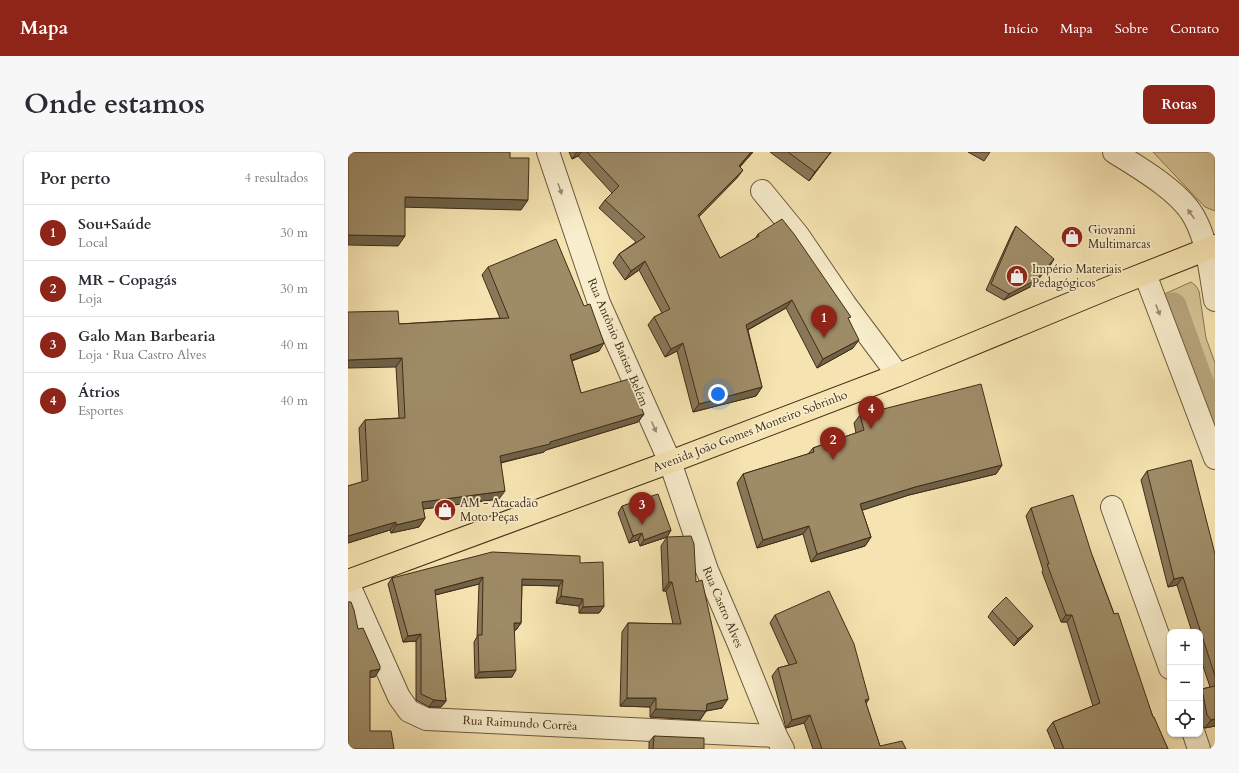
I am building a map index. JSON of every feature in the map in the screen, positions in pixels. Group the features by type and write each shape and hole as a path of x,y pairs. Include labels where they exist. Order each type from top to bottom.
{"main road":[{"name":"Avenida João Gomes Monteiro Sobrinho","path":"348,582 898,375 1111,287 1211,248"}],"street":[{"name":"Rua Antônio Batista Belém","path":"548,152 599,303 670,462"},
{"path":"1114,152 1145,172 1180,199 1194,216 1202,234 1211,248 1215,300"},
{"path":"762,191 798,234 845,304 898,375"},
{"path":"1144,274 1215,458"},
{"name":"Rua Castro Alves","path":"670,462 706,570 780,743"},
{"path":"1112,507 1169,665"},
{"name":"Rua Raimundo Corrêa","path":"348,582 399,698 409,712 426,719 780,743"},
{"path":"1195,737 1199,749"}],"shaded area":[{"path":"1153,152 1215,152 1215,211 1205,207"},
{"path":"1191,282 1199,291 1206,338 1215,363 1215,455 1160,296"}],"building":[{"path":"348,152 510,152 510,158 529,158 528,200 405,197 405,236 348,235"},
{"path":"587,152 751,152 739,166 743,170 698,215 720,258 759,236 758,234 782,219 851,317 848,318 859,340 823,359 792,300 746,325 762,387 699,404 683,343 671,349 654,317 670,309 645,261 631,271 619,254 645,237 605,200 619,186"},
{"path":"788,152 831,152 815,172"},
{"name":"Império Materiais Pedagógicos","path":"1016,226 1054,259 1036,280 1009,294 991,284"},
{"path":"556,239 584,306 590,304 604,343 570,355 581,393 629,379 644,414 550,442 550,444 500,456 505,491 422,502 425,518 396,525 396,522 348,536 348,486 368,480 365,420 405,418 402,358 348,360 348,312 398,311 399,324 509,318 488,267"},
{"path":"981,384 1002,465 915,487 860,504 871,537 817,554 809,526 763,540 743,474 814,452 813,448 864,430 860,415"},
{"path":"1191,460 1215,554 1215,676 1203,639 1203,629 1200,629 1183,577 1174,579 1147,471"},
{"path":"658,494 671,530 644,540 642,533 633,536 622,506"},
{"path":"1073,495 1092,555 1114,614 1118,613 1153,717 1168,749 1064,749 1053,722 1100,703 1072,615 1066,615 1047,564 1049,564 1031,508"},
{"path":"691,536 694,544 696,582 702,580 728,699 707,704 706,711 656,709 656,698 627,698 628,623 681,624 672,582 669,582 667,537"},
{"path":"492,552 580,556 580,563 603,562 604,606 583,607 583,599 561,596 563,580 522,579 521,623 514,623 516,670 479,672 478,635 482,635 483,577 435,590 446,701 434,700 421,694 421,634 408,636 392,578"},
{"path":"829,591 854,644 869,699 865,700 880,746 902,741 906,749 822,749 810,715 792,720 778,668 797,663 775,615"},
{"path":"1006,597 1033,626 1018,639 992,611"},
{"path":"348,602 351,602 354,610 358,629 363,628 380,666 380,669 370,671 370,731 391,731 394,749 348,749"},
{"path":"1215,686 1215,719 1211,720 1207,715 1203,689"},
{"path":"654,736 704,738 704,749 653,749"}],"waterway":[{"path":"1173,306 1215,424"}],"place":[{"name":"Giovanni Multimarcas","path":"1072,237"},
{"name":"Império Materiais Pedagógicos","path":"1017,276"},
{"name":"Sou+Saúde","path":"824,338"},
{"name":"Átrios","path":"871,429"},
{"name":"MR - Copagás","path":"833,460"},
{"name":"AM - Atacadão Moto Peças","path":"445,510"},
{"name":"Galo Man Barbearia","path":"642,525"}]}
